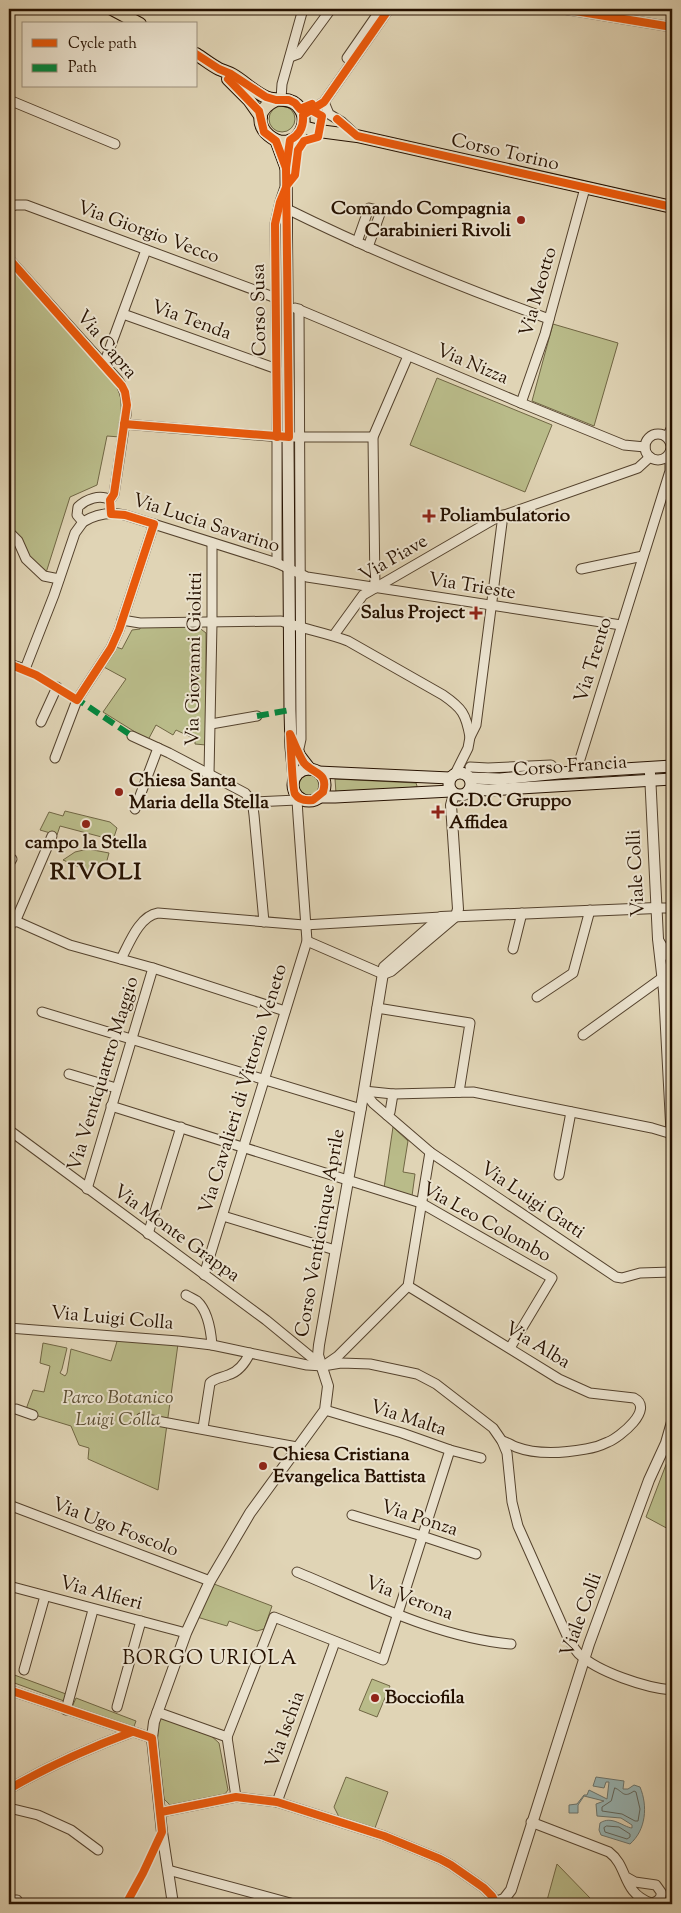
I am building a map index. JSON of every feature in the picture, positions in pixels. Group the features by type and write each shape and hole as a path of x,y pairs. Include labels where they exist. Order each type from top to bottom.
{"main road":[{"path":"112,9 136,22"},
{"path":"198,55 219,69 231,74 257,92 278,99 289,100 302,117 295,137 290,140 276,141"},
{"path":"219,69 249,100 261,116 264,132 276,141 286,168"},
{"path":"261,116 266,106 278,99"},
{"name":"Corso Torino","path":"302,117 319,131 357,136 672,207"},
{"path":"286,168 290,140"},
{"name":"Corso Susa","path":"286,168 293,307 289,437 289,624 290,734 294,778"},
{"name":"Corso Susa","path":"290,734 298,752 314,770"},
{"name":"Corso Francia","path":"469,778 500,779 559,773 672,766"},
{"path":"314,770 322,777 324,784 323,792 319,797"},
{"path":"314,770 452,776 462,773 469,778 462,795 452,792 319,797 308,801 298,799 293,789 294,778 299,772 314,770"},
{"path":"452,776 448,785 452,792"},
{"name":"Corso Francia","path":"469,778 489,790 672,779"}],"street":[{"path":"278,99 303,9"},
{"path":"290,57 298,54 331,9"},
{"path":"302,117 320,99 381,9"},
{"path":"302,117 324,102 389,9"},
{"path":"563,9 672,26"},
{"path":"9,100 115,144"},
{"name":"Corso Torino","path":"324,102 329,114 342,122 357,136"},
{"name":"Corso Susa","path":"286,185 275,224 277,369 289,437 301,576 301,739 298,752"},
{"name":"Via Meotto","path":"521,403 549,319 585,188"},
{"name":"Via Giorgio Vecco","path":"9,207 26,205 276,298"},
{"path":"356,242 369,208 381,211 368,247"},
{"path":"287,209 356,242 462,286 549,319"},
{"path":"104,364 146,250"},
{"name":"Via Capra","path":"9,259 118,380 125,392 127,405 114,494 110,500 111,514"},
{"name":"Via Nizza","path":"293,307 624,445 645,447"},
{"name":"Via Tenda","path":"123,314 277,369"},
{"path":"375,588 373,437 408,356"},
{"path":"124,424 289,437 373,437"},
{"path":"667,437 672,427"},
{"path":"655,435 667,437 671,444 670,455 660,460 650,457 645,447 648,440 655,435"},
{"name":"Corso Susa","path":"277,563 289,437"},
{"name":"Via Trento","path":"576,772 670,471 670,455"},
{"name":"Via Piave","path":"334,636 360,598 503,515 638,468 650,457"},
{"path":"83,522 78,514 78,507 81,504 100,497 110,500"},
{"path":"9,664 25,669 54,595 74,533 83,522 95,516 111,514"},
{"name":"Via Lucia Savarino","path":"111,514 125,515 154,524 277,563 290,570"},
{"path":"469,778 468,748 470,737 476,725 503,515"},
{"path":"55,758 77,700 111,648 154,524"},
{"path":"9,532 18,541 26,559 44,576 59,579"},
{"name":"Via Giovanni Giolitti","path":"209,774 212,543"},
{"path":"581,569 643,556"},
{"name":"Via Trieste","path":"290,570 301,576 621,625"},
{"path":"122,620 140,623 281,621 334,636 356,645 455,703 467,719 470,737"},
{"path":"40,722 57,687"},
{"path":"211,724 257,716"},
{"path":"132,736 245,793 253,802 264,922"},
{"path":"135,809 158,748"},
{"path":"452,776 468,748"},
{"name":"Viale Colli","path":"650,767 658,939 662,978 668,988 672,1141"},
{"path":"253,802 298,799 304,925 307,941 383,974 391,971 456,916 458,909 451,805 452,792"},
{"path":"9,930 52,836"},
{"path":"121,959 143,921 153,914 304,925 456,916 672,908"},
{"path":"537,997 573,973 590,910"},
{"path":"513,948 522,913"},
{"path":"383,974 386,963 441,917"},
{"path":"12,920 70,945 153,968 285,1011"},
{"path":"658,939 672,962"},
{"name":"Via Cavalieri di Vittorio Veneto","path":"204,1275 307,941"},
{"name":"Via Ventiquattro Maggio","path":"87,1189 153,968"},
{"name":"Corso Venticinque Aprile","path":"325,1410 328,1386 318,1355 318,1345 383,974"},
{"path":"583,1035 662,978"},
{"path":"377,1008 470,1023 459,1092"},
{"path":"42,1012 361,1108"},
{"path":"69,1074 116,1088"},
{"path":"364,1091 393,1094 473,1092 656,1128 672,1134"},
{"name":"Via Luigi Gatti","path":"364,1091 373,1104 430,1152 616,1277 622,1278 640,1273 672,1272"},
{"path":"389,1117 393,1094"},
{"name":"Via Leo Colombo","path":"111,1106 421,1203 552,1278 510,1348"},
{"path":"558,1175 571,1112"},
{"path":"148,1234 181,1127"},
{"name":"Via Monte Grappa","path":"9,1130 266,1320 323,1366"},
{"path":"323,1366 338,1356 408,1286 430,1152"},
{"path":"223,1216 335,1250"},
{"name":"Via Alba","path":"408,1286 559,1379 590,1393 637,1400 641,1408 640,1414 635,1421 617,1437 608,1443 587,1449 545,1452 517,1447 502,1441"},
{"name":"Via Luigi Colla","path":"186,1294 201,1306 210,1329 212,1345"},
{"name":"Via Luigi Colla","path":"9,1328 162,1339 212,1345 307,1365 370,1364 417,1374 436,1384 474,1411 493,1428 502,1441"},
{"path":"203,1428 210,1383 217,1378 233,1373 245,1362 250,1353"},
{"path":"16,1409 33,1415"},
{"path":"173,1904 152,1738 157,1712 186,1633 210,1581 250,1513 325,1410"},
{"name":"Via Malta","path":"325,1410 481,1458"},
{"path":"141,1418 297,1447"},
{"name":"Viale Colli","path":"494,1904 504,1899 511,1890 584,1658 649,1480 666,1443 672,1422"},
{"path":"502,1441 506,1453 512,1502 518,1526 568,1638 578,1654 617,1676 630,1681 672,1690"},
{"path":"236,1797 227,1737 274,1617 383,1660 450,1450"},
{"name":"Via Ugo Foscolo","path":"9,1505 210,1581"},
{"name":"Via Ponza","path":"352,1515 476,1554"},
{"name":"Via Verona","path":"298,1572 448,1632 497,1643 512,1644"},
{"name":"Via Alfieri","path":"9,1586 93,1610 186,1633"},
{"path":"24,1670 45,1596"},
{"path":"66,1710 93,1610"},
{"path":"117,1707 141,1621"},
{"name":"Via Ischia","path":"277,1802 335,1642"},
{"path":"9,1690 152,1738"},
{"path":"157,1712 227,1737"},
{"path":"9,1789 46,1768 84,1750 132,1732"},
{"path":"160,1812 236,1797 277,1802 384,1836 440,1859 484,1888 492,1896 494,1904"},
{"path":"9,1808 38,1815 71,1830 98,1850"},
{"path":"531,1822 608,1852 615,1859 626,1877 632,1892 651,1903 657,1902 661,1892 658,1886 648,1885 626,1877"},
{"path":"168,1870 294,1904"},
{"path":"644,1898 643,1892 648,1885"}],"green space":[{"path":"282,106 291,110 295,119 291,128 282,132 273,128 269,119 273,110"},
{"path":"9,261 116,381 124,396 120,437 107,436 97,485 70,497 45,576 9,531"},
{"path":"553,324 618,343 594,426 532,401"},
{"path":"437,378 552,425 525,492 410,445"},
{"path":"140,623 193,623 206,633 206,745 195,744 195,739 176,730 173,735 156,725 148,740 103,712 126,679 102,666 113,646 122,649 132,630 140,629"},
{"path":"309,775 316,778 319,785 316,792 309,795 302,792 299,785 302,778"},
{"path":"335,779 416,783 417,787 336,793"},
{"name":"campo la Stella","path":"65,811 110,822 117,828 113,840 60,826 57,835 40,830 49,812 63,816"},
{"path":"88,849 109,853 106,864 93,868 91,872 63,860 75,852"},
{"path":"393,1127 408,1141 403,1172 415,1174 412,1196 384,1188"},
{"name":"Parco Botanico Luigi Colla","path":"118,1338 178,1344 158,1490 88,1459 89,1448 79,1445 71,1426 25,1412 33,1390 44,1392 50,1366 40,1363 43,1343 67,1348 60,1373 65,1376 71,1349 111,1361"},
{"path":"672,1449 672,1531 646,1517"},
{"path":"214,1584 272,1606 264,1629 257,1631 229,1621 227,1626 197,1617"},
{"path":"9,1673 66,1694 64,1701 9,1681"},
{"name":"Bocciofila","path":"372,1679 390,1686 377,1717 359,1710"},
{"path":"76,1698 136,1721 133,1729 72,1707"},
{"path":"159,1716 208,1733 219,1743 228,1790 225,1794 170,1805 164,1799 154,1732"},
{"path":"346,1777 388,1792 375,1828 339,1817 334,1807"},
{"path":"557,1864 590,1898 593,1904 546,1904"}],"water":[{"path":"596,1777 624,1781 623,1789 628,1789 634,1785 640,1787 643,1794 644,1817 639,1832 630,1844 601,1835 599,1830 600,1823 604,1821 613,1821 632,1828 632,1825 621,1818 597,1816 596,1804 604,1801 584,1796 578,1805 578,1813 569,1813 569,1805 577,1804 584,1795 587,1795 589,1790 607,1799 609,1782 606,1782 604,1788 593,1786"}],"marked path":[{"path":"74,697 132,736"},
{"path":"257,716 290,710"}],"cycle path":[{"path":"124,424 289,437 286,168 290,140 301,130 303,115 324,102 389,9"},
{"path":"563,9 672,27"},
{"path":"198,55 266,97 276,100 289,100 300,109 312,104"},
{"path":"228,79 259,111 264,132 276,141 286,168"},
{"path":"277,437 275,224 280,202 287,185 295,175 298,150 304,141 318,137 322,116 307,108"},
{"path":"337,119 357,136 672,207"},
{"path":"9,259 122,386 127,405 114,494 110,500 111,514 125,515 154,524 119,630 111,648 77,700 36,675 9,664"},
{"path":"290,734 304,763 319,774 324,781 323,792 313,800 303,800 295,794 290,734"},
{"path":"9,1690 152,1738 162,1832 126,1904"},
{"path":"9,1789 69,1758 132,1732"},
{"path":"161,1812 236,1797 277,1802 384,1836 440,1859 484,1888 492,1896 496,1904"}],"place":[{"name":"Comando Compagnia Carabinieri Rivoli","path":"521,220"},
{"name":"Poliambulatorio","path":"429,516"},
{"name":"Salus Project","path":"476,613"},
{"name":"Chiesa Santa Maria della Stella","path":"119,792"},
{"name":"C.D.C Gruppo Affidea","path":"438,812"},
{"name":"campo la Stella","path":"86,824"},
{"name":"Chiesa Cristiana Evangelica Battista","path":"263,1466"},
{"name":"Bocciofila","path":"375,1698"}],"district":[{"name":"RIVOLI","path":"96,873"},
{"name":"BORGO URIOLA","path":"210,1659"}]}
